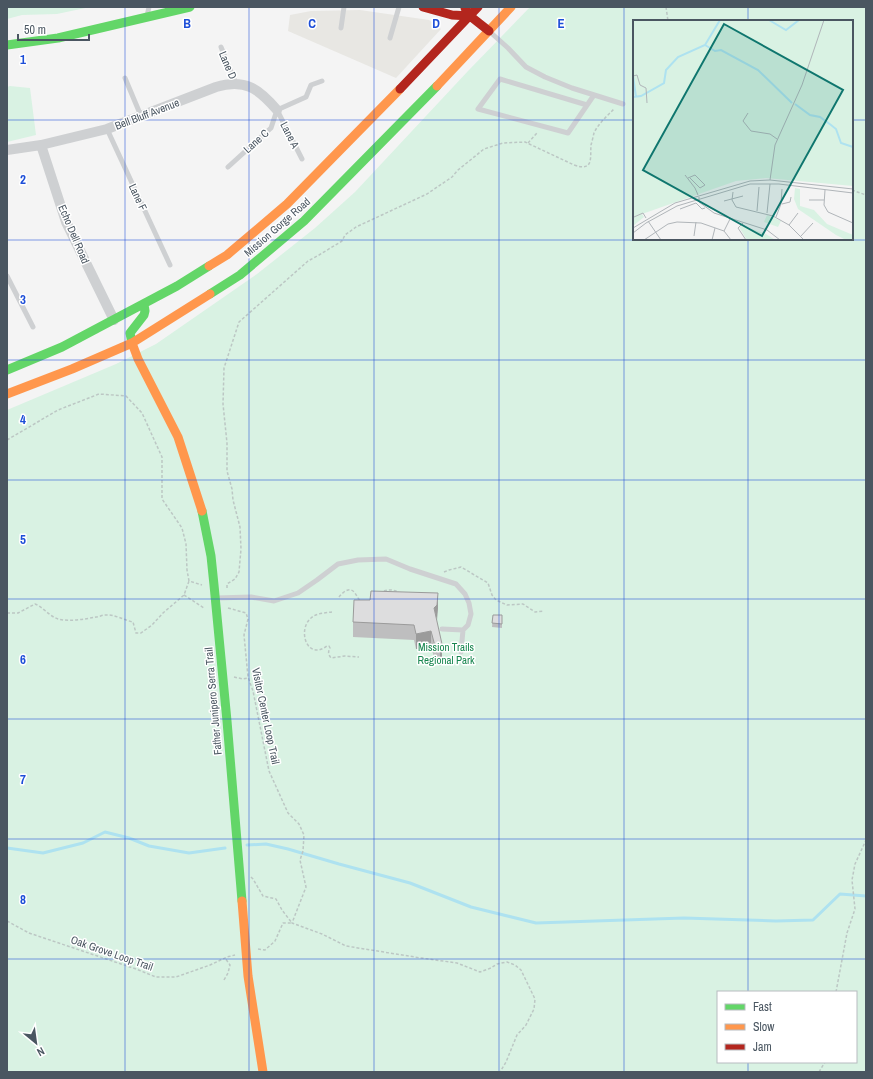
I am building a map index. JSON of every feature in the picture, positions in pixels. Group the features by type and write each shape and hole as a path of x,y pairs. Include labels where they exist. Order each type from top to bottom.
{"main road":[{"path":"7,45 58,38 190,7"},
{"path":"422,7 452,15 470,16"},
{"path":"465,7 470,16 489,31"},
{"name":"Mission Gorge Road","path":"7,370 62,347 114,320 177,286 228,255 287,204 396,94 478,7"},
{"name":"Mission Gorge Road","path":"7,394 72,369 132,343 240,275 304,221 511,7"},
{"path":"132,343 130,333 144,315 144,304"},
{"name":"Father Junipero Serra Trail","path":"132,343 138,359 178,437 201,507 211,556 227,721 245,948 263,1072"}],"street":[{"name":"Bell Bluff Avenue","path":"7,150 41,145 107,129 223,85 244,85 259,91 277,110"},
{"name":"Echo Dell Road","path":"41,145 66,222 114,320"}],"lane":[{"path":"146,17 149,7"},
{"path":"341,28 344,7"},
{"path":"390,38 399,7"},
{"path":"489,31 526,67 545,77 572,88 623,104"},
{"name":"Lane D","path":"221,47 236,84"},
{"path":"125,78 141,116"},
{"path":"587,105 500,80 478,109 568,133 594,95"},
{"path":"277,110 306,97 311,85 322,81"},
{"name":"Lane A","path":"277,110 302,159"},
{"name":"Lane C","path":"228,167 271,128 277,110"},
{"name":"Lane F","path":"107,129 170,265"},
{"path":"7,276 32,327"},
{"path":"215,598 251,598 274,601 298,593 338,564 358,560 386,560 456,584 465,594 469,603 471,614 468,626 463,630 442,629"},
{"path":"461,652 463,630"}],"path":[{"path":"666,7 668,20"},
{"path":"226,598 227,584 235,579 238,572 241,549 240,527 227,471 227,443 223,404 224,368 239,322 308,261 342,241 345,235 356,227 427,194 452,177 458,170 484,149 503,144 525,142 574,165 581,167 586,166 590,162 591,145 595,131 614,109 623,104"},
{"path":"528,143 540,130 540,125"},
{"path":"853,190 866,195"},
{"path":"7,440 58,410 99,394 126,396 142,413 162,457 162,499 182,528 186,544 189,581 184,595 163,613 152,625 141,633 136,633 132,622 117,617 106,615 71,620 58,619 35,604 18,613 7,614"},
{"path":"441,579 443,573 449,570 461,568 488,583 492,595 496,600 507,605 523,604 535,612 544,611"},
{"path":"189,581 201,586 214,584"},
{"path":"339,597 343,592 348,590 354,592 360,601 365,601"},
{"path":"380,594 386,590 394,590 402,593"},
{"name":"Visitor Center Loop Trail","path":"226,598 226,608 246,613 248,619 244,635 248,677 253,690 269,771 288,813 300,824 304,835 303,851 300,860 306,887 292,923"},
{"path":"332,612 319,613 311,618 305,626 305,642 313,650 324,649 329,646 330,648 328,652 331,658 345,656 358,657"},
{"path":"836,991 847,933 855,909 852,880 855,864 866,840"},
{"path":"240,877 247,876 253,879 263,896 276,899 292,923"},
{"name":"Oak Grove Loop Trail","path":"7,921 29,933 156,977 176,977 237,954 245,948"},
{"path":"245,948 265,950 275,941 283,923 292,923 322,934 346,946 457,963 480,972 497,964 507,962 515,965 521,970 532,990 535,999 534,1009 526,1025 517,1035 506,1062 500,1072"},
{"path":"224,980 230,966 225,958"},
{"path":"819,1072 824,1063"}],"shaded area":[{"path":"360,10 429,20 441,29 396,78 288,31 290,15 311,11"}],"green space":[{"path":"7,7 90,7 57,14 22,15 7,19"},
{"name":"Mission Trails Regional Park","path":"530,7 866,7 866,1072 7,1072 7,410 116,364 156,344 257,274 315,228 355,192"},
{"path":"7,87 30,88 36,135 7,142"}],"building":[{"path":"371,591 438,593 437,605 434,608 442,644 440,651 435,646 431,631 416,634 414,625 353,622 354,600 370,600"},
{"path":"493,615 502,615 502,624 492,623"}],"waterway":[{"path":"7,848 43,853 83,843 105,832 129,838 149,846 189,853 225,848"},
{"path":"247,845 266,844 288,849 410,883 471,907 536,923 684,918 776,921 813,920 840,894 866,896"}],"traffic: fast":[{"path":"7,45 58,38 190,7"},
{"path":"210,294 240,275 304,221 437,86"},
{"path":"7,370 62,347 177,286 209,266"},
{"path":"132,343 130,333 144,315 144,304"},
{"path":"202,511 211,556 214,585 242,901"}],"traffic: slow":[{"path":"437,86 511,7"},
{"path":"209,266 227,255 287,204 400,89"},
{"path":"7,394 72,369 132,343 210,294"},
{"path":"132,343 138,359 178,437 202,511"},
{"path":"242,901 248,976 263,1072"}],"traffic: jam":[{"path":"423,7 452,15 470,16"},
{"path":"400,89 478,7"},
{"path":"465,8 470,16 489,31"}]}
